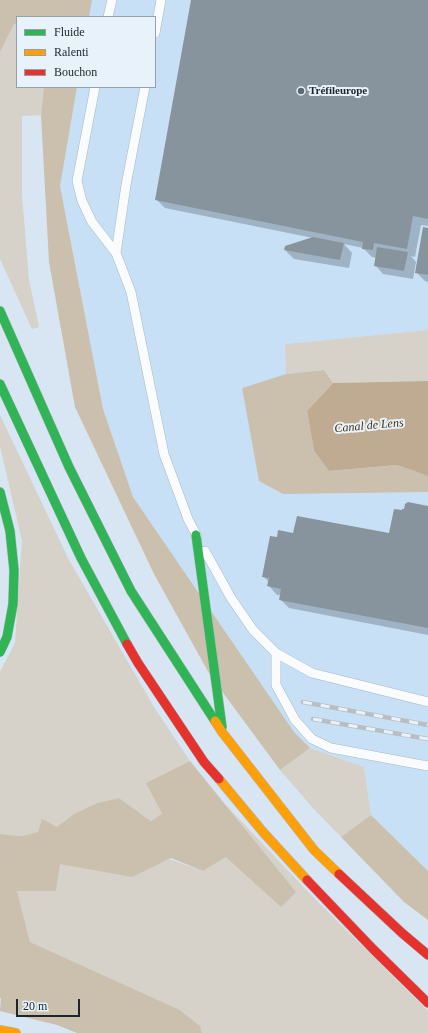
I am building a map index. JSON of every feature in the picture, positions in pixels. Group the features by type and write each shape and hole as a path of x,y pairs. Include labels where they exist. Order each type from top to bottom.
{"highway":[{"path":"0,311 69,467 131,591 222,732 314,850 402,933 428,955"},
{"path":"0,384 81,558 138,663 204,762 263,832 314,888 372,949 428,1003"},
{"path":"0,492 10,531 14,570 13,604 7,637 0,652"},
{"path":"196,535 222,732"},
{"path":"0,1030 16,1033"}],"lane":[{"path":"108,16 112,0"},
{"path":"156,28 161,0"},
{"path":"95,88 77,181 82,202 92,222 116,253 131,292 164,454 188,519 196,535 235,605 253,630 276,653 312,673 428,702"},
{"path":"116,253 126,185 145,88"},
{"path":"276,653 276,685 294,720 312,739 331,748 428,766"}],"shaded area":[{"path":"0,0 92,0 89,16 16,16 16,24 14,24 0,52"},
{"path":"92,0 428,0 428,330 285,344 286,374 242,388 259,481 283,494 428,492 428,871 371,815 364,767 310,748 294,732 133,497 103,409 60,186 77,88 156,88 156,16 89,16"},
{"path":"14,24 16,24 16,88 44,88 41,115 22,116 22,195 29,280 39,327 32,329 0,259 0,52"},
{"path":"44,88 77,88 60,186 103,409 133,497 294,732 310,748 280,770 210,675 154,574 75,407 49,262 41,115"},
{"path":"428,330 428,381 333,383 324,370 286,374 285,344"},
{"path":"324,370 333,383 307,411 314,451 329,471 397,465 428,476 428,492 283,494 259,481 242,388 286,374"},
{"path":"0,415 69,560 154,707 190,761 146,783 162,814 151,821 119,798 97,803 74,814 57,828 22,836 0,834 0,672 15,643 22,541 0,446"},
{"path":"310,748 364,767 371,815 341,837 312,807 280,770"},
{"path":"190,761 296,892 281,907 226,857 203,871 171,858 132,877 60,864 56,891 17,891 30,942 180,1010 200,1026 202,1033 77,1033 57,1025 0,1011 0,834 22,836 38,832 42,819 57,827 74,814 97,803 119,798 151,821 162,814 146,783"},
{"path":"226,805 312,896 428,1011 428,1033 202,1033 200,1026 180,1010 30,942 17,891 56,891 60,863 130,876 169,859 203,871 226,857 295,892"},
{"path":"371,815 428,871 428,920 404,902 341,837"}],"water":[{"name":"Canal de Lens","path":"428,381 428,476 397,465 329,471 314,451 307,411 333,383"}],"building":[{"name":"Tréfileurope","path":"191,0 428,0 428,219 413,216 407,249 374,243 373,250 362,249 363,242 155,200"},
{"path":"423,227 428,228 428,275 415,273"},
{"path":"313,237 344,243 340,260 284,250 285,246"},
{"path":"377,247 408,252 404,271 374,266"},
{"path":"408,502 428,506 428,628 279,600 281,589 267,586 269,578 262,577 270,536 277,537 278,530 293,533 297,516 389,533 394,509 404,509 405,504"}],"railway":[{"path":"303,702 428,725"},
{"path":"313,719 428,739"}],"traffic: fast":[{"path":"0,311 69,467 131,591 215,721"},
{"path":"0,384 81,558 127,644"},
{"path":"0,492 10,531 14,570 13,604 7,637 0,652"},
{"path":"196,535 222,727"}],"traffic: slow":[{"path":"215,721 314,850 339,874"},
{"path":"219,779 263,832 307,880"},
{"path":"0,1030 16,1033"}],"traffic: jam":[{"path":"127,644 204,762 219,779"},
{"path":"339,874 402,933 428,955"},
{"path":"307,880 373,949 428,1003"}],"place":[{"name":"Tréfileurope","path":"301,91"}]}
